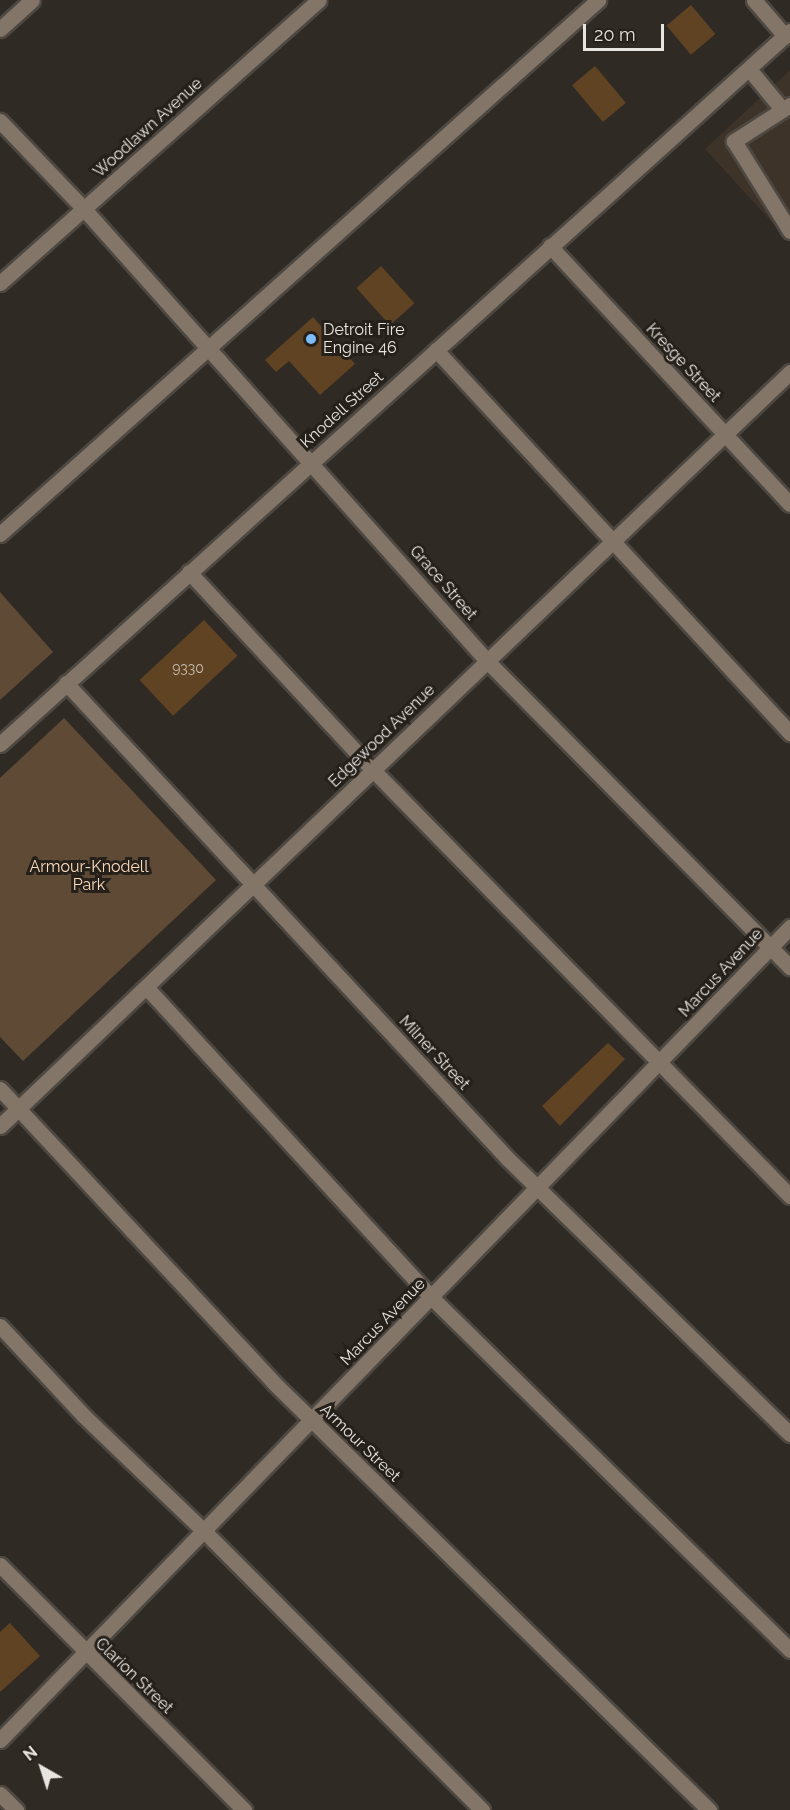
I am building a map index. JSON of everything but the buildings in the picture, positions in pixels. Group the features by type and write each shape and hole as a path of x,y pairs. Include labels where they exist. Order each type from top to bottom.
{"street":[{"path":"0,29 32,0"},
{"name":"Woodlawn Avenue","path":"0,283 319,0"},
{"path":"0,534 598,0"},
{"path":"754,0 787,34"},
{"name":"Knodell Street","path":"0,744 787,34"},
{"path":"749,69 786,107 734,141 790,231"},
{"name":"Grace Street","path":"0,121 84,209 312,461 487,661 790,967"},
{"name":"Kresge Street","path":"550,246 790,504"},
{"path":"436,350 790,732"},
{"name":"Edgewood Avenue","path":"0,1126 790,372"},
{"path":"189,572 373,770 659,1066 790,1197"},
{"name":"Milner Street","path":"66,683 539,1188 790,1434"},
{"name":"Marcus Avenue","path":"0,1740 659,1066 790,927"},
{"path":"146,987 432,1298 790,1650"},
{"name":"Armour Street","path":"0,1089 312,1421 709,1810"},
{"path":"0,1326 84,1416 204,1531 482,1810"},
{"name":"Clarion Street","path":"0,1565 84,1653 244,1810"},
{"path":"0,1794 16,1810"}],"shaded area":[{"path":"790,70 790,242 705,149"}],"green space":[{"path":"0,592 53,652 0,700"},
{"name":"Armour-Knodell Park","path":"64,718 216,880 23,1061 0,1037 0,778"}],"place":[{"name":"Detroit Fire Engine 46","path":"311,339"}]}
